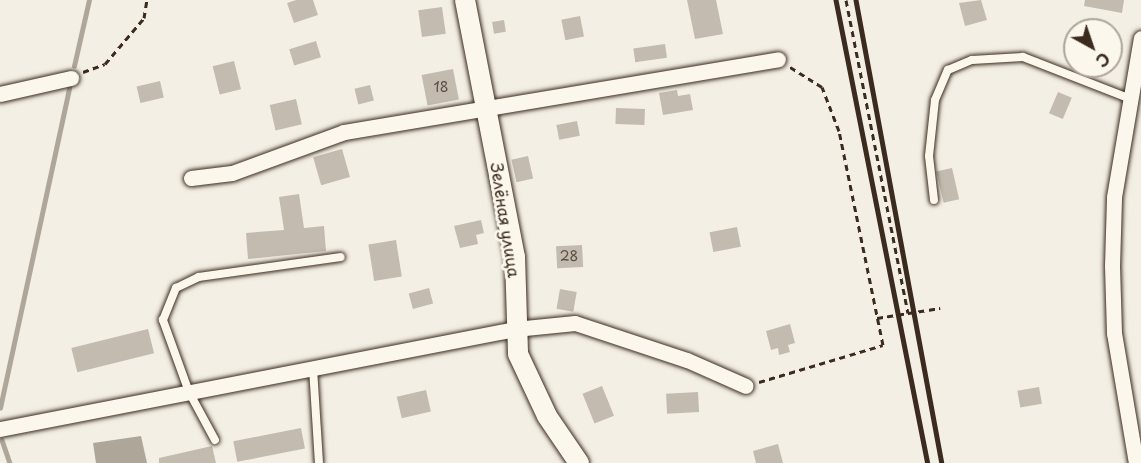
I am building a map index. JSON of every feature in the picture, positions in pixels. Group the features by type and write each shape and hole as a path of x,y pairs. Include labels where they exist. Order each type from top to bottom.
{"street":[{"name":"Зелёная улица","path":"465,0 515,257 515,329 518,354 527,378 579,463"},
{"path":"1136,463 1114,333 1114,197 1128,98 1141,38"},
{"path":"191,178 232,173 344,132 778,59"},
{"path":"0,94 70,78"},
{"path":"0,429 515,329 575,323 687,360 746,386"}],"lane":[{"path":"934,200 929,156 933,111 948,70 972,60 1023,57 1128,98"},
{"path":"215,440 189,392 163,320 176,288 199,277 341,257"},
{"path":"313,368 320,463"}],"path":[{"path":"70,78 105,64 144,18 147,0"},
{"path":"846,0 908,313"},
{"path":"746,386 883,345 839,131 822,87 778,59"},
{"path":"878,318 940,308"}],"shaded area":[{"path":"141,436 147,463 96,463 93,443"}],"building":[{"path":"296,0 313,0 318,15 294,23 287,3"},
{"path":"687,0 716,0 723,34 695,39"},
{"path":"981,0 987,20 965,26 959,3"},
{"path":"1085,0 1124,0 1122,13 1084,6"},
{"path":"442,7 446,34 422,37 418,10"},
{"path":"580,16 584,37 565,40 561,20"},
{"path":"504,20 506,32 494,34 492,22"},
{"path":"316,41 321,57 294,65 289,49"},
{"path":"665,44 667,58 635,62 633,48"},
{"path":"234,61 241,89 220,94 213,66"},
{"path":"453,69 459,99 428,106 422,75"},
{"path":"160,81 164,98 140,103 137,86"},
{"path":"370,85 374,101 358,104 354,89"},
{"path":"677,90 678,96 690,94 693,110 663,115 659,93"},
{"path":"1058,92 1072,98 1063,119 1049,113"},
{"path":"296,99 302,124 276,130 270,105"},
{"path":"616,108 645,109 644,125 615,124"},
{"path":"577,121 580,136 559,140 556,125"},
{"path":"342,149 350,177 321,185 313,157"},
{"path":"528,156 533,178 517,182 511,160"},
{"path":"952,168 959,199 944,203 936,172"},
{"path":"299,194 304,228 324,226 326,251 248,259 246,233 284,230 279,197"},
{"path":"481,220 484,233 476,235 478,244 460,248 454,226"},
{"path":"737,227 741,247 713,252 710,232"},
{"path":"396,240 402,277 374,281 368,244"},
{"path":"582,245 583,267 557,268 556,246"},
{"path":"429,288 433,303 413,309 409,293"},
{"path":"560,289 577,292 573,312 557,309"},
{"path":"790,324 795,343 788,345 790,352 779,355 778,348 771,350 766,331"},
{"path":"148,329 154,353 77,372 71,348"},
{"path":"602,386 614,416 595,424 583,394"},
{"path":"1039,387 1042,404 1020,408 1017,391"},
{"path":"426,390 431,411 402,418 397,397"},
{"path":"698,392 699,412 667,414 666,394"},
{"path":"301,428 305,449 237,462 233,441"},
{"path":"778,444 783,463 756,463 753,451"},
{"path":"212,446 216,463 159,463 159,458"}],"waterway":[{"path":"74,66 89,0"},
{"path":"0,408 69,88"},
{"path":"2,440 10,463"}],"railway":[{"path":"836,0 928,463"},
{"path":"856,0 942,463"}]}
